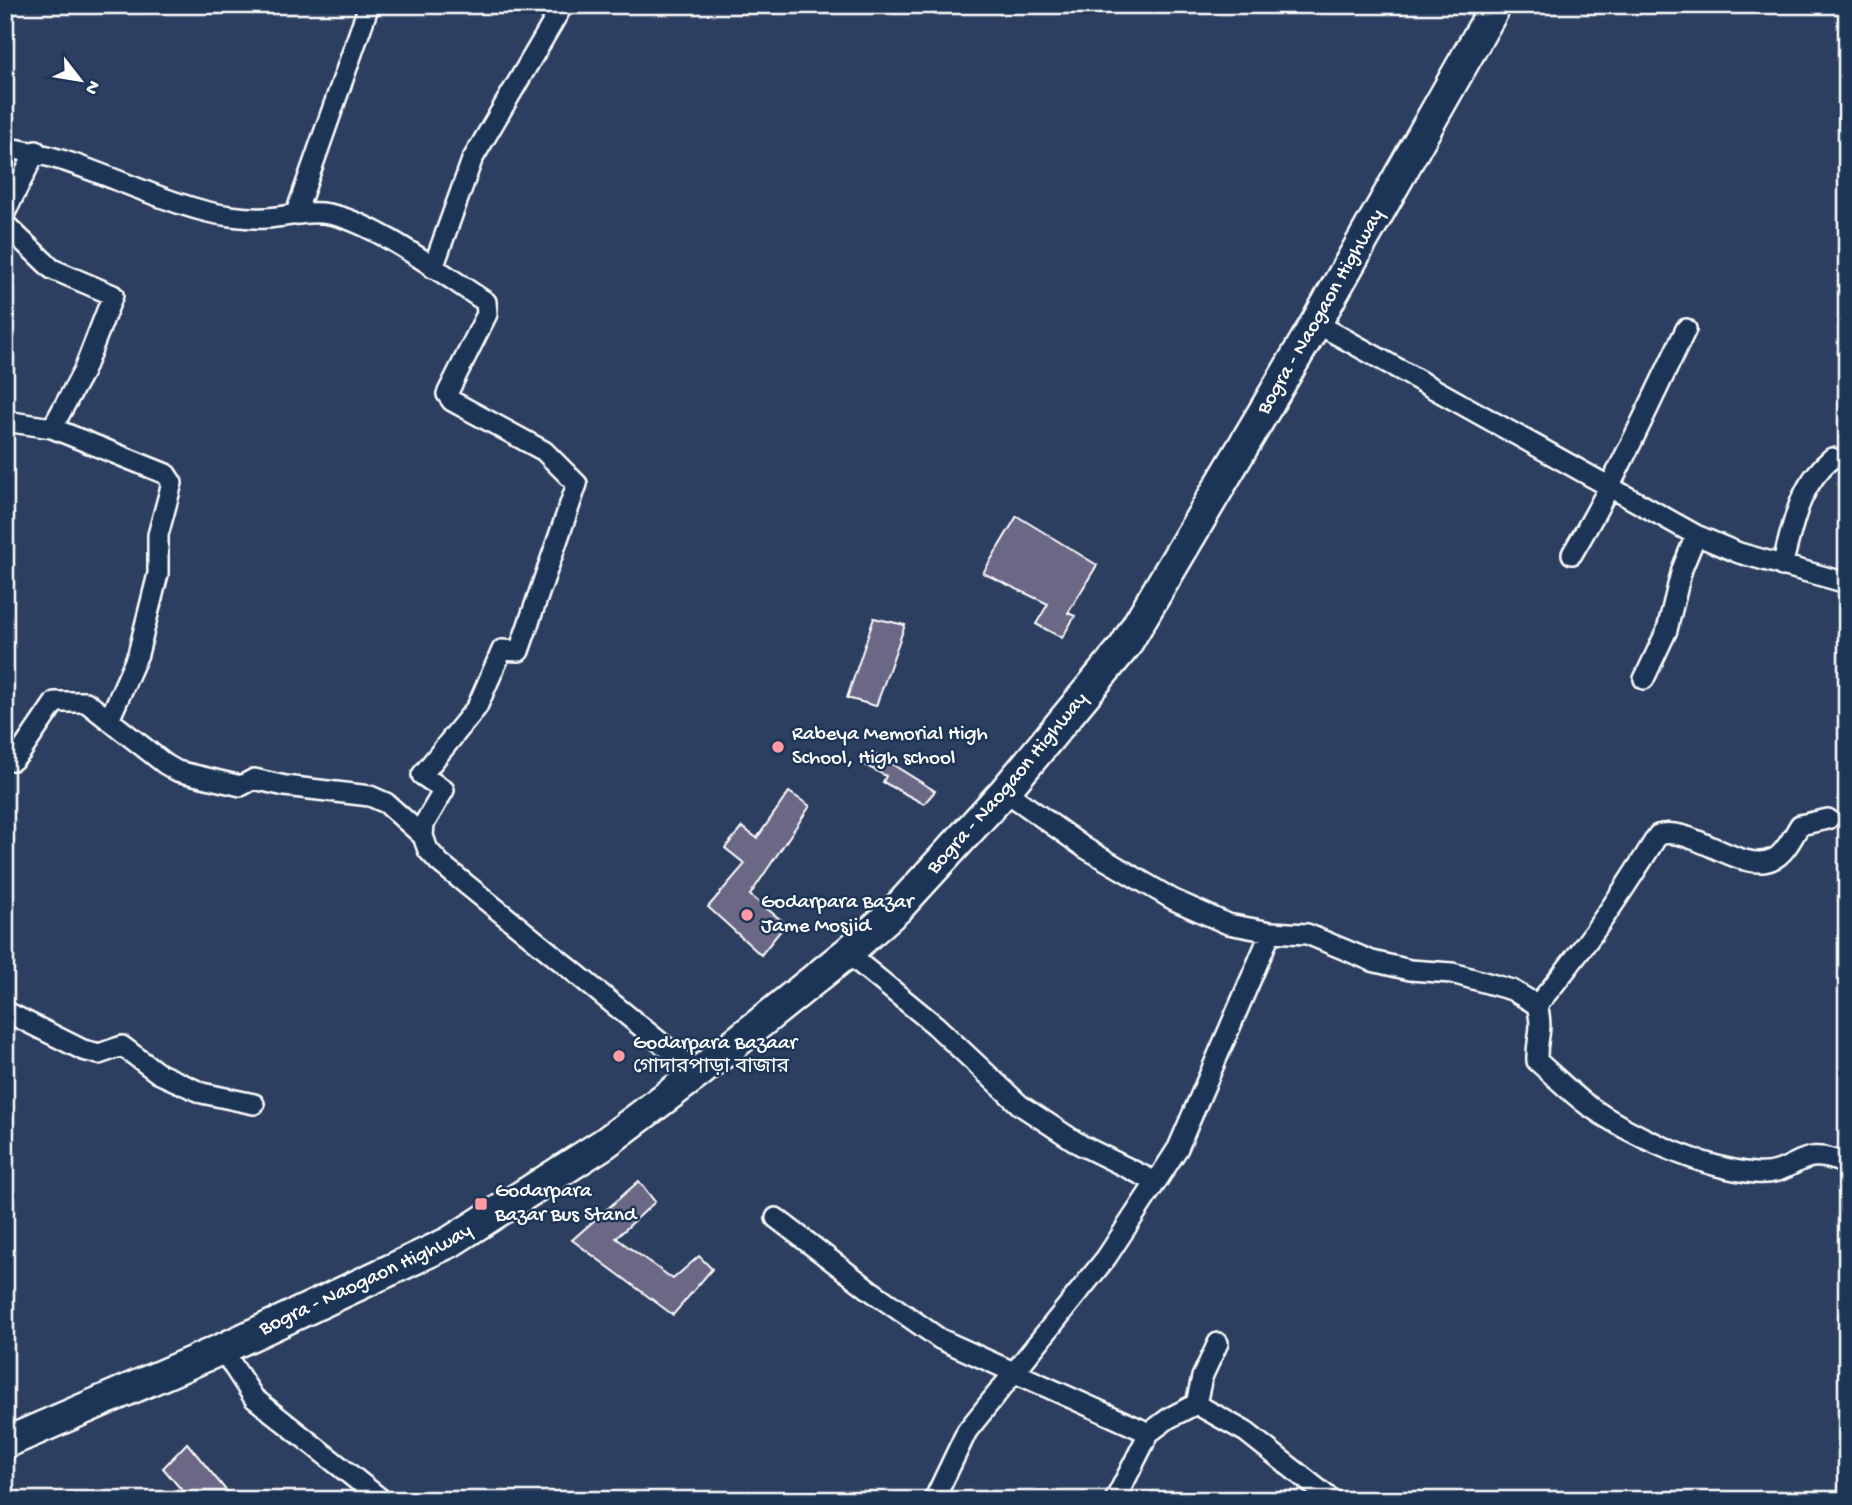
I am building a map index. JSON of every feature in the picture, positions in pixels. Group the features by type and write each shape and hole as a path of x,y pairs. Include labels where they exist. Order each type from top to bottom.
{"main road":[{"name":"Bogra - Naogaon Highway","path":"5,1443 222,1349 450,1242 605,1143 698,1073 847,953 898,908 1005,791 1125,646 1316,323 1496,5"}],"street":[{"path":"296,213 369,5"},
{"path":"433,268 472,160 564,5"},
{"path":"5,148 36,151 90,169 154,197 205,211 266,218 296,213 327,213 356,220 486,302 487,314 447,394 452,401 544,451 565,469 577,484 519,651 502,650 477,707 422,775 443,790 424,824 423,836 428,850 440,863 698,1073"},
{"path":"5,213 36,151"},
{"path":"5,224 52,269 113,295 83,372 52,428"},
{"path":"1316,323 1696,535 1739,553 1847,583"},
{"path":"1572,554 1611,489 1638,426 1686,329"},
{"path":"5,421 52,428 166,474 172,483 158,535 158,574 138,654 109,720"},
{"path":"1782,566 1800,497 1819,469 1832,458"},
{"path":"1644,679 1667,630 1682,569 1696,535"},
{"path":"5,759 13,760 21,752 55,702 86,702 177,771 241,786 254,779 309,790 370,796 386,803 423,836"},
{"path":"1005,791 1084,848 1174,900 1228,924 1271,932 1307,934 1372,961 1410,970 1452,973 1512,990 1537,1005 1543,1027 1536,1049 1537,1061 1586,1104 1661,1146 1757,1173 1783,1169 1809,1156 1828,1156 1847,1165"},
{"path":"1537,1005 1608,915 1658,835 1669,831 1681,833 1711,849 1762,863 1776,859 1800,825 1828,819"},
{"path":"934,1500 967,1431 1106,1258 1178,1148 1271,932"},
{"path":"847,953 935,1025 1020,1105 1081,1145 1156,1182"},
{"path":"5,1011 83,1050 99,1054 122,1046 158,1073 202,1093 254,1104"},
{"path":"776,1218 870,1290 940,1339 1149,1433"},
{"path":"1196,1404 1202,1377 1218,1343"},
{"path":"222,1349 254,1398 382,1500"},
{"path":"1115,1500 1149,1433 1169,1418 1196,1404"},
{"path":"1196,1404 1246,1432 1332,1500"}],"building":[{"path":"1017,516 1097,565 1068,613 1075,616 1062,638 1036,624 1048,604 983,573"},
{"path":"874,618 905,625 876,706 847,698"},
{"path":"871,751 935,791 924,804 883,782 886,776 863,764"},
{"path":"789,792 810,806 750,895 786,924 761,955 708,907 745,864 725,848 742,827 757,838"},
{"path":"639,1181 655,1202 616,1238 673,1279 699,1256 712,1269 673,1315 572,1240"},
{"path":"187,1443 234,1500 190,1500 163,1468"}],"place":[{"name":"Rabeya Memorial High School, High school","path":"778,747"},
{"name":"Godarpara Bazar Jame Mosjid","path":"747,915"},
{"name":"Godarpara Bazaar গোদারপাড়া বাজার","path":"619,1056"},
{"name":"Godarpara Bazar Bus Stand","path":"481,1204"}]}
